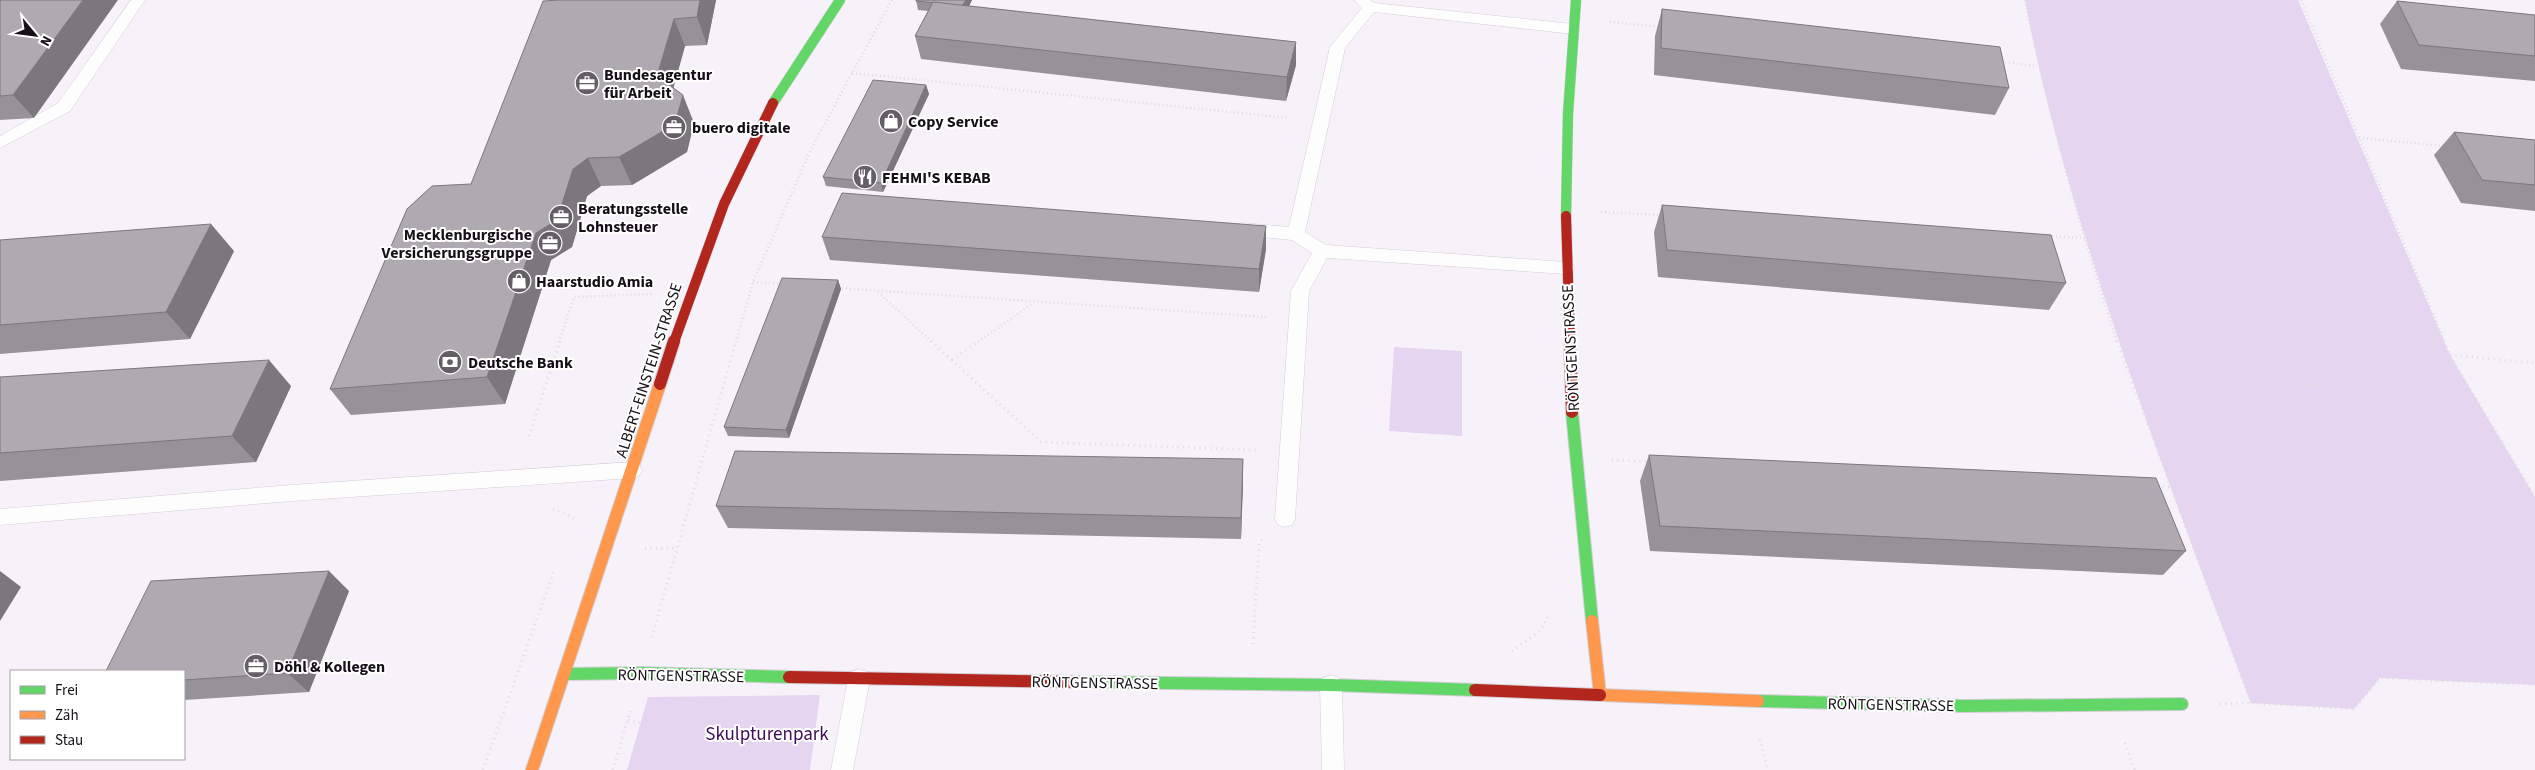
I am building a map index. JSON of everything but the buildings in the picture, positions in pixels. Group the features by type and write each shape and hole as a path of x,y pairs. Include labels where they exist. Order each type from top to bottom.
{"street":[{"name":"ALBERT-EINSTEIN-STRASSE","path":"532,770 688,300 724,204 772,105 840,0"},
{"name":"RÖNTGENSTRASSE","path":"1576,0 1567,136 1566,268 1576,458 1600,695"},
{"name":"RÖNTGENSTRASSE","path":"564,674 641,673 858,679 1331,685 1750,702 2110,706 2182,704"}],"lane":[{"path":"0,142 64,107 138,0"},
{"path":"1296,234 1338,48 1365,4 1574,23"},
{"path":"1228,227 1296,234 1322,251 1566,268"},
{"path":"1285,520 1300,291 1322,251"},
{"path":"0,517 302,493 632,470"},
{"path":"842,767 858,679"},
{"path":"1331,685 1333,770"}],"path":[{"path":"613,770 753,282 812,147 892,0"},
{"path":"2025,0 2037,66 2083,238 2170,488 2251,703"},
{"path":"2301,0 2450,355 2534,497"},
{"path":"1574,23 1663,27"},
{"path":"1998,62 2037,66"},
{"path":"852,73 1322,121"},
{"path":"2359,138 2447,146"},
{"path":"1567,210 1666,215"},
{"path":"2043,236 2083,238 2127,257 2161,280 2194,309 2247,401"},
{"path":"753,282 791,285"},
{"path":"830,288 1298,319"},
{"path":"878,292 1041,442 1289,451"},
{"path":"528,436 574,297 659,294"},
{"path":"952,360 1034,302"},
{"path":"2388,394 2406,388 2422,373 2435,343 2435,321"},
{"path":"2450,355 2535,363"},
{"path":"2198,561 2206,487 2215,443 2226,416 2247,401 2295,385 2345,385 2388,394 2435,418 2463,436 2496,460 2534,497"},
{"path":"1576,458 1655,462"},
{"path":"2150,487 2206,487"},
{"path":"1253,650 1259,544 1264,533 1277,522 1285,520"},
{"path":"2182,704 2251,703 2354,709 2380,678 2535,685"},
{"path":"628,720 842,767"}],"green space":[{"path":"2025,0 2298,0 2450,355 2535,497 2535,685 2380,678 2354,709 2251,703 2156,446 2096,270 2056,137"},
{"path":"1394,347 1462,351 1462,436 1389,431"},
{"name":"Skulpturenpark","path":"820,695 810,770 627,770 648,697"}],"traffic: fast":[{"path":"773,103 840,0"},
{"path":"1566,216 1568,114 1576,0"},
{"path":"1572,412 1592,621"},
{"path":"564,674 641,673 789,677"},
{"path":"1081,682 1331,685 1475,690"},
{"path":"1758,701 1964,706 2182,704"}],"traffic: slow":[{"path":"532,770 660,384"},
{"path":"1592,621 1600,695 1758,701"}],"traffic: jam":[{"path":"660,384 688,300 724,204 773,103"},
{"path":"1566,216 1572,412"},
{"path":"789,677 1081,682"},
{"path":"1475,690 1600,695"}],"place":[{"name":"Bundesagentur für Arbeit","path":"587,83"},
{"name":"Copy Service","path":"891,121"},
{"name":"buero digitale","path":"674,127"},
{"name":"FEHMI'S KEBAB","path":"865,177"},
{"name":"Beratungsstelle Lohnsteuer","path":"561,217"},
{"name":"Mecklenburgische Versicherungsgruppe","path":"550,243"},
{"name":"Haarstudio Amia","path":"519,281"},
{"name":"Deutsche Bank","path":"450,362"},
{"name":"Döhl & Kollegen","path":"256,666"}]}
